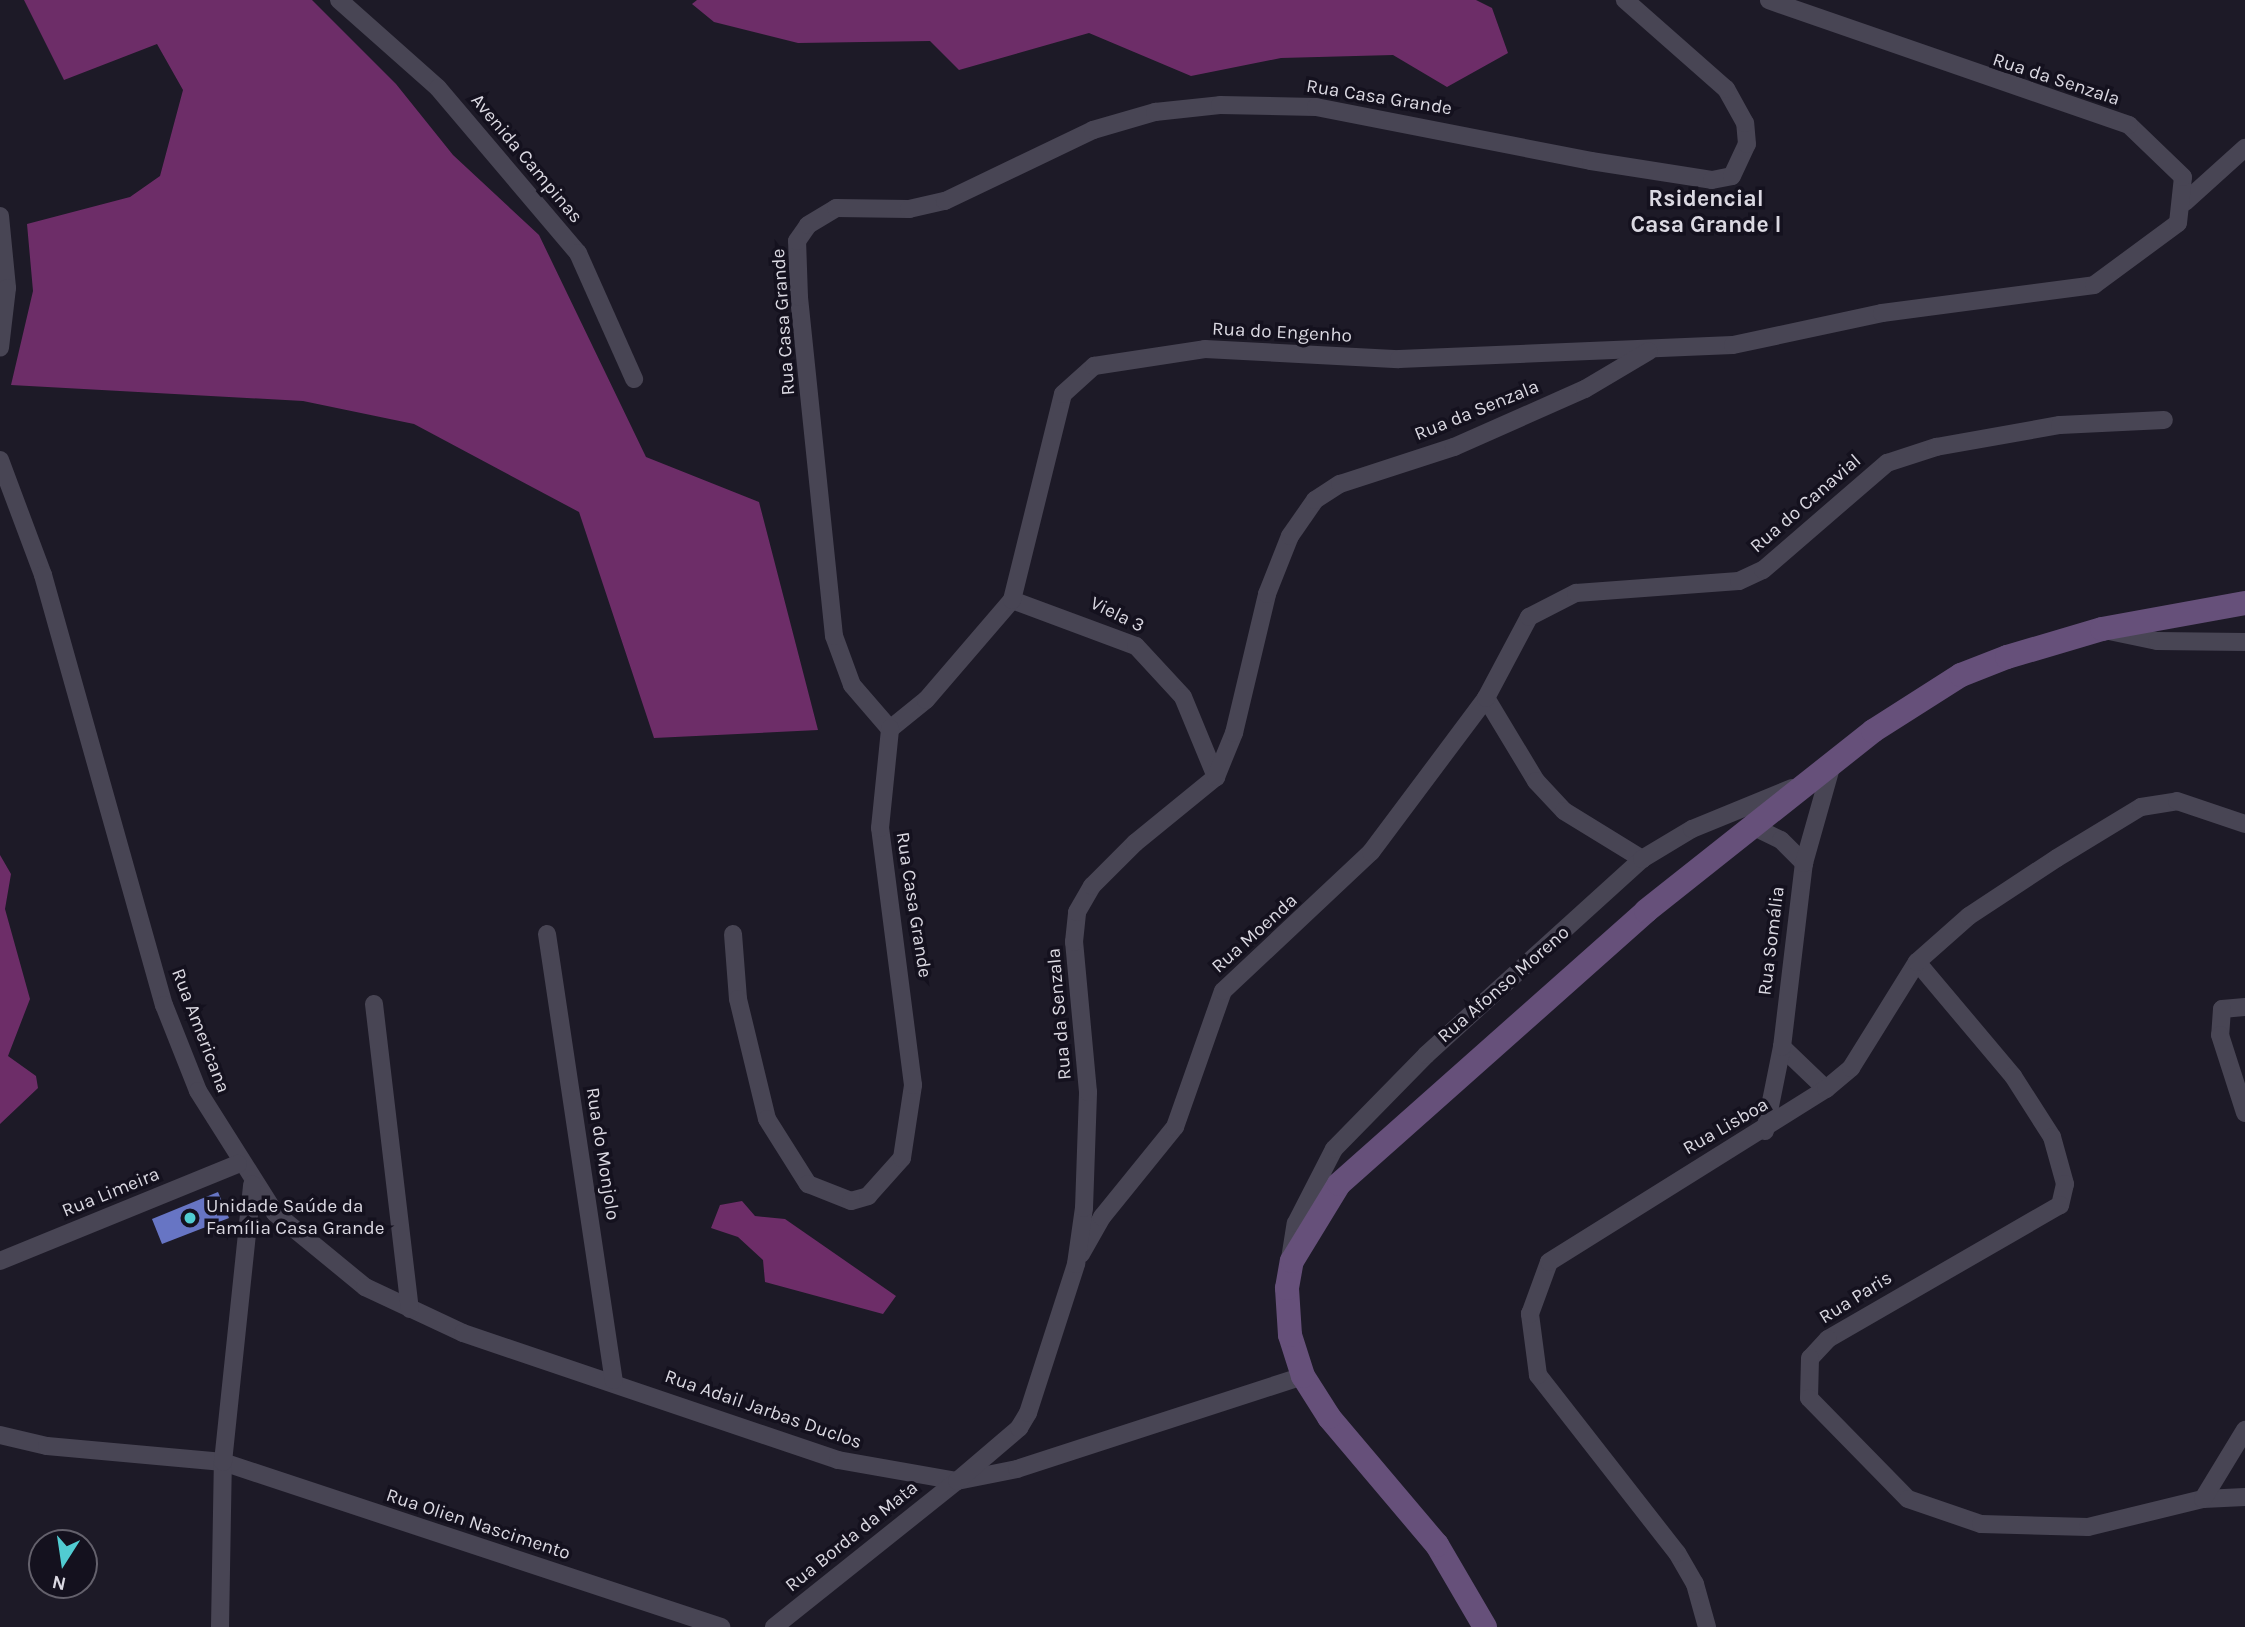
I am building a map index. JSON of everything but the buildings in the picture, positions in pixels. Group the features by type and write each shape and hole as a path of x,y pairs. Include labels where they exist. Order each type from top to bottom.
{"main road":[{"name":"Rua Afonso Moreno","path":"1485,1627 1437,1545 1329,1417 1303,1376 1290,1335 1290,1273 1339,1184 1646,911 1834,760 1961,675 2102,629 2245,603"}],"street":[{"name":"Avenida Campinas","path":"339,0 438,88 578,253 634,380"},
{"name":"Rua Casa Grande","path":"733,934 738,999 767,1119 808,1185 851,1201 868,1196 902,1158 913,1085 880,828 890,729 852,685 834,636 798,285 797,241 808,225 836,208 909,209 945,201 1093,130 1155,112 1220,105 1316,107 1591,161 1712,180 1732,176 1747,144 1745,123 1726,89 1625,0"},
{"name":"Rua da Senzala","path":"957,1481 1019,1428 1076,1264 1088,1092 1074,942 1077,912 1092,886 1135,843 1216,777 1234,733 1267,594 1290,536 1315,500 1340,484 1454,447 1585,389 1649,351 1733,345 1882,313 2094,285 2178,223 2185,202 2183,177 2173,160 2129,125 1769,0"},
{"path":"2185,202 2245,148"},
{"path":"0,216 7,288 0,348"},
{"name":"Rua do Engenho","path":"890,729 926,700 1012,600 1063,394 1094,366 1205,349 1399,359 1649,351"},
{"name":"Rua do Canavial","path":"1486,698 1515,633 1538,611 1603,589 1686,589 1739,581 1763,570 1887,463 1999,432 2164,420"},
{"name":"Rua Americana","path":"0,460 4,486 43,575 164,1005 198,1091 252,1185"},
{"name":"Viela 3","path":"1012,600 1109,632 1156,663 1183,697 1216,777"},
{"path":"2102,629 2157,641 2245,642"},
{"path":"1486,698 1536,781 1564,811 1642,859"},
{"name":"Rua Moenda","path":"1076,1264 1102,1217 1175,1127 1223,991 1341,886 1486,698"},
{"name":"Rua Somália","path":"1765,1130 1782,1047 1804,863 1834,760"},
{"name":"Rua Afonso Moreno","path":"1290,1273 1293,1234 1317,1174 1365,1112 1642,859 1692,829 1808,781"},
{"name":"Rua Lisboa","path":"1707,1627 1695,1584 1677,1553 1538,1375 1530,1314 1549,1262 1564,1250 1765,1130 1826,1089 1851,1068 1917,962 1969,916 2141,807 2177,801 2245,824"},
{"path":"1752,826 1780,840 1804,863"},
{"name":"Rua do Monjolo","path":"547,934 614,1380"},
{"name":"Rua Paris","path":"1917,962 2013,1076 2052,1137 2064,1184 2060,1205 1828,1339 1810,1359 1809,1398 1908,1499 1939,1514 1981,1524 2088,1527 2203,1499 2245,1497"},
{"path":"374,1004 410,1309"},
{"path":"2245,1007 2222,1009 2220,1035 2223,1060 2245,1113"},
{"path":"1782,1047 1826,1089"},
{"name":"Rua Limeira","path":"0,1261 238,1164"},
{"path":"220,1627 223,1462 252,1185"},
{"name":"Rua Adail Jarbas Duclos","path":"252,1185 324,1256 365,1287 410,1309 463,1333 614,1380 838,1460 957,1481 1017,1469 1303,1376"},
{"path":"2203,1499 2245,1430"},
{"name":"Rua Olien Nascimento","path":"0,1435 47,1446 223,1462 721,1627"},
{"name":"Rua Borda da Mata","path":"774,1627 957,1481"}],"shaded area":[{"path":"24,0 312,0 396,84 453,155 539,235 646,457 759,502 818,730 654,738 579,512 414,424 303,401 11,385 33,291 27,224 130,197 160,176 183,90 157,44 64,80"},
{"path":"697,0 1476,0 1492,8 1508,53 1447,87 1393,55 1281,58 1191,76 1089,33 959,70 930,41 798,43 714,22 692,4"},
{"path":"0,855 11,874 5,909 30,999 8,1056 36,1076 38,1088 0,1124"},
{"path":"742,1201 755,1216 785,1219 896,1296 883,1314 765,1282 763,1260 738,1237 711,1228 720,1205"}],"place":[{"name":"Unidade Saúde da Família Casa Grande","path":"190,1218"}],"district":[{"name":"Rsidencial Casa Grande I","path":"1706,212"}]}
